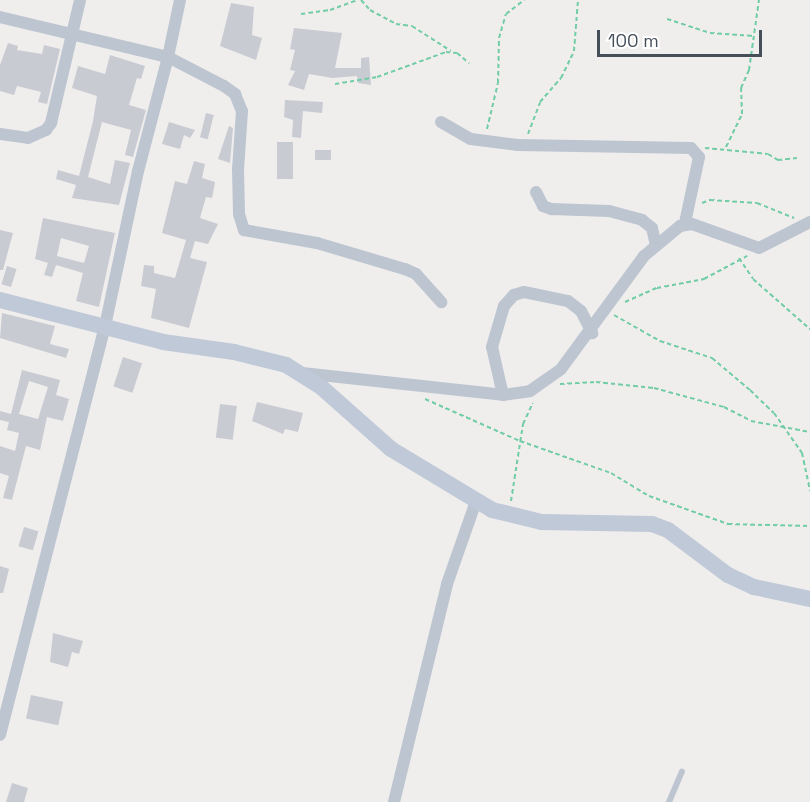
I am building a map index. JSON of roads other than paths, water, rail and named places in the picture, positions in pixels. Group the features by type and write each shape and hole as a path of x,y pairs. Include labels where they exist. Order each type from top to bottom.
{"street":[{"path":"0,134 28,138 46,130 58,100 80,0"},
{"path":"0,735 105,326 138,171 168,57 180,0"},
{"path":"0,16 168,57 206,74 239,101 243,121 238,152 239,214 244,230 317,243 405,268 416,274 441,302"},
{"path":"0,300 163,342 268,359 302,372 503,396 530,392 546,383 592,333 656,245 685,223 691,207 699,158 693,149 646,144 598,149 484,141 464,136 441,122"},
{"path":"536,192 543,206 609,211 642,220 652,228 656,245"},
{"path":"685,223 765,248 807,221"},
{"path":"503,396 492,347 504,306 514,295 524,292 568,301 581,311 592,333"},
{"path":"302,372 391,449 476,501 510,516 542,522 652,524 668,530 728,576 754,587 810,599"},
{"path":"394,802 447,584 476,501"}],"lane":[{"path":"669,802 682,772"}]}
